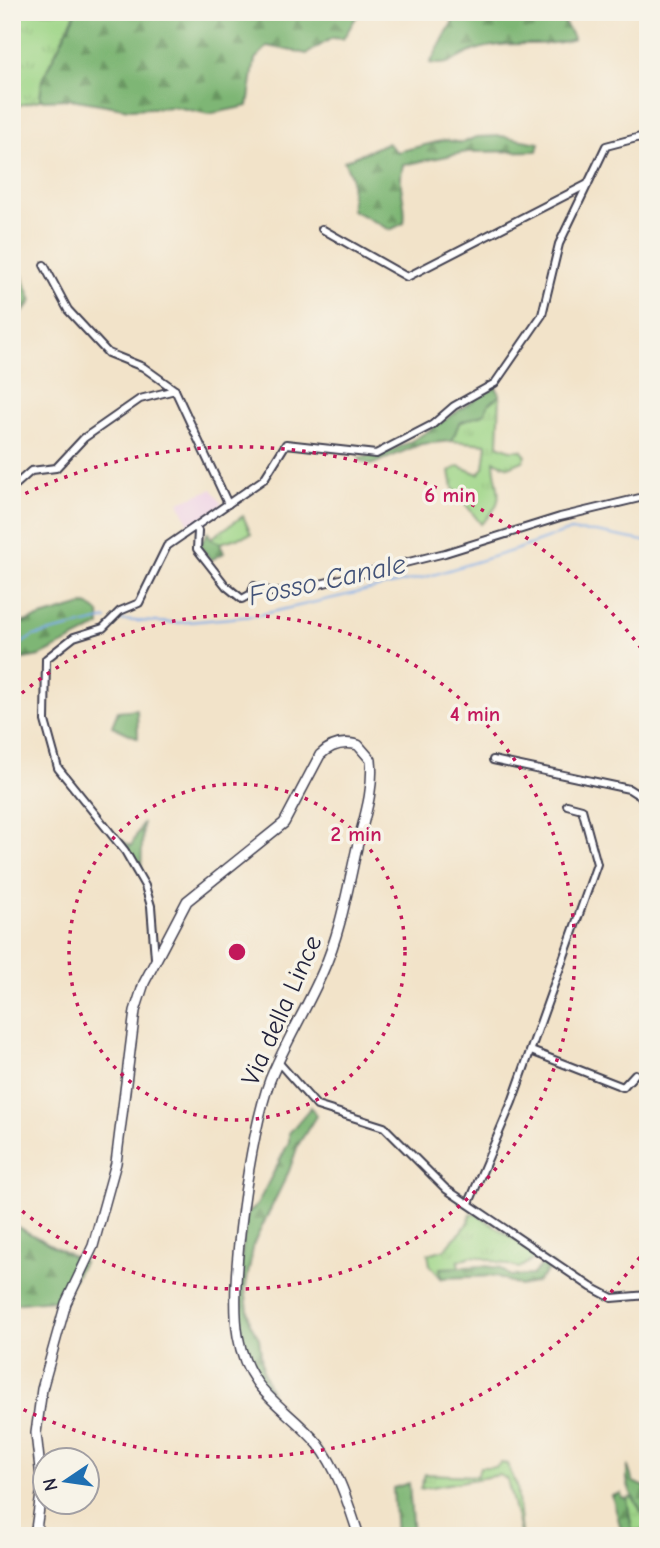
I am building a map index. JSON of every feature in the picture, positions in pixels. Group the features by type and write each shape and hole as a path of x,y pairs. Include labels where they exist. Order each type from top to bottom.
{"street":[{"path":"155,958 151,906 145,886 125,851 58,768 45,721 46,659 74,637 103,628 120,611 139,603 167,546 264,479 286,444 376,454 432,425 454,406 495,383 542,315 559,244 606,146 648,135"},
{"path":"322,229 407,277 588,184"},
{"path":"44,265 68,310 108,353 143,367 175,390 228,504"},
{"path":"12,488 31,471 56,468 84,438 140,399 175,390"},
{"path":"195,527 198,531 197,549 226,586 242,599 251,594 254,586 275,593 300,589 445,553 560,517 648,496"},
{"name":"Via della Lince","path":"35,1536 42,1487 36,1433 44,1377 66,1303 93,1246 116,1163 135,1011 155,958 178,914 198,890 284,823 320,755 335,745 358,745 371,760 373,776 337,935 324,970 262,1105 237,1267 235,1313 239,1340 262,1393 320,1447 351,1509 359,1536"},
{"path":"493,760 629,789 648,801"},
{"path":"469,1203 531,1051 597,864 582,809 567,805"},
{"path":"531,1051 623,1087 635,1074"},
{"path":"279,1063 317,1106 384,1127 446,1189 591,1287 612,1298 648,1295"}],"shaded area":[{"path":"212,489 222,504 190,527 179,502"}],"green space":[{"path":"12,12 76,12 42,80 40,100 12,107"},
{"path":"76,12 357,12 357,16 343,39 332,38 307,54 268,46 255,59 248,106 209,114 176,107 129,109 71,99 40,100 42,80"},
{"path":"458,12 558,12 574,39 488,47 443,64 430,63"},
{"path":"501,136 539,143 537,151 467,152 403,165 401,181 404,223 390,230 352,210 351,176 344,161 387,143 397,152 445,140 462,143 476,137"},
{"path":"12,248 32,301 12,326"},
{"path":"496,387 500,395 488,405 484,414 459,423 452,441 421,444 371,465 360,460 359,457 376,455 412,441"},
{"path":"500,395 498,445 510,450 521,450 526,456 523,461 509,467 494,461 498,500 490,515 481,524 453,488 450,471 459,466 478,474 484,468 487,444 452,441 459,423"},
{"path":"243,516 251,534 220,543 210,539"},
{"path":"208,532 211,539 220,543 224,553 211,560 200,545"},
{"path":"86,604 99,613 100,626 40,656 12,661 12,629 17,624"},
{"path":"137,709 138,738 112,726 118,711"},
{"path":"143,822 141,873 121,840 131,846"},
{"path":"311,1107 316,1116 298,1145 289,1171 254,1243 245,1290 250,1323 259,1338 263,1372 272,1395 257,1375 242,1332 239,1285 247,1214 257,1205 289,1142 289,1133"},
{"path":"475,1213 540,1256 519,1268 471,1256 458,1261 459,1269 440,1268 441,1278 430,1265 428,1254 445,1249 469,1222 470,1214"},
{"path":"12,1224 83,1262 63,1299 12,1304"},
{"path":"546,1261 554,1265 537,1282 520,1286 496,1276 441,1278 440,1268 485,1266 500,1268 510,1276 532,1275"},
{"path":"501,1463 507,1464 517,1486 521,1536 507,1479 499,1475 420,1489 425,1474 477,1476 480,1467 496,1467"},
{"path":"628,1467 633,1482 648,1488 648,1523 627,1482"},
{"path":"409,1483 413,1536 396,1536 393,1488"},
{"path":"621,1493 622,1498 627,1499 632,1531 648,1530 648,1536 623,1536 612,1496"},
{"path":"632,1497 647,1520 648,1530 632,1531 627,1499"}],"waterway":[{"name":"Fosso Canale","path":"116,620 177,623 254,616 426,577 568,531 596,532 648,542"},
{"name":"Fosso Canale","path":"12,650 33,636 107,619"}]}
